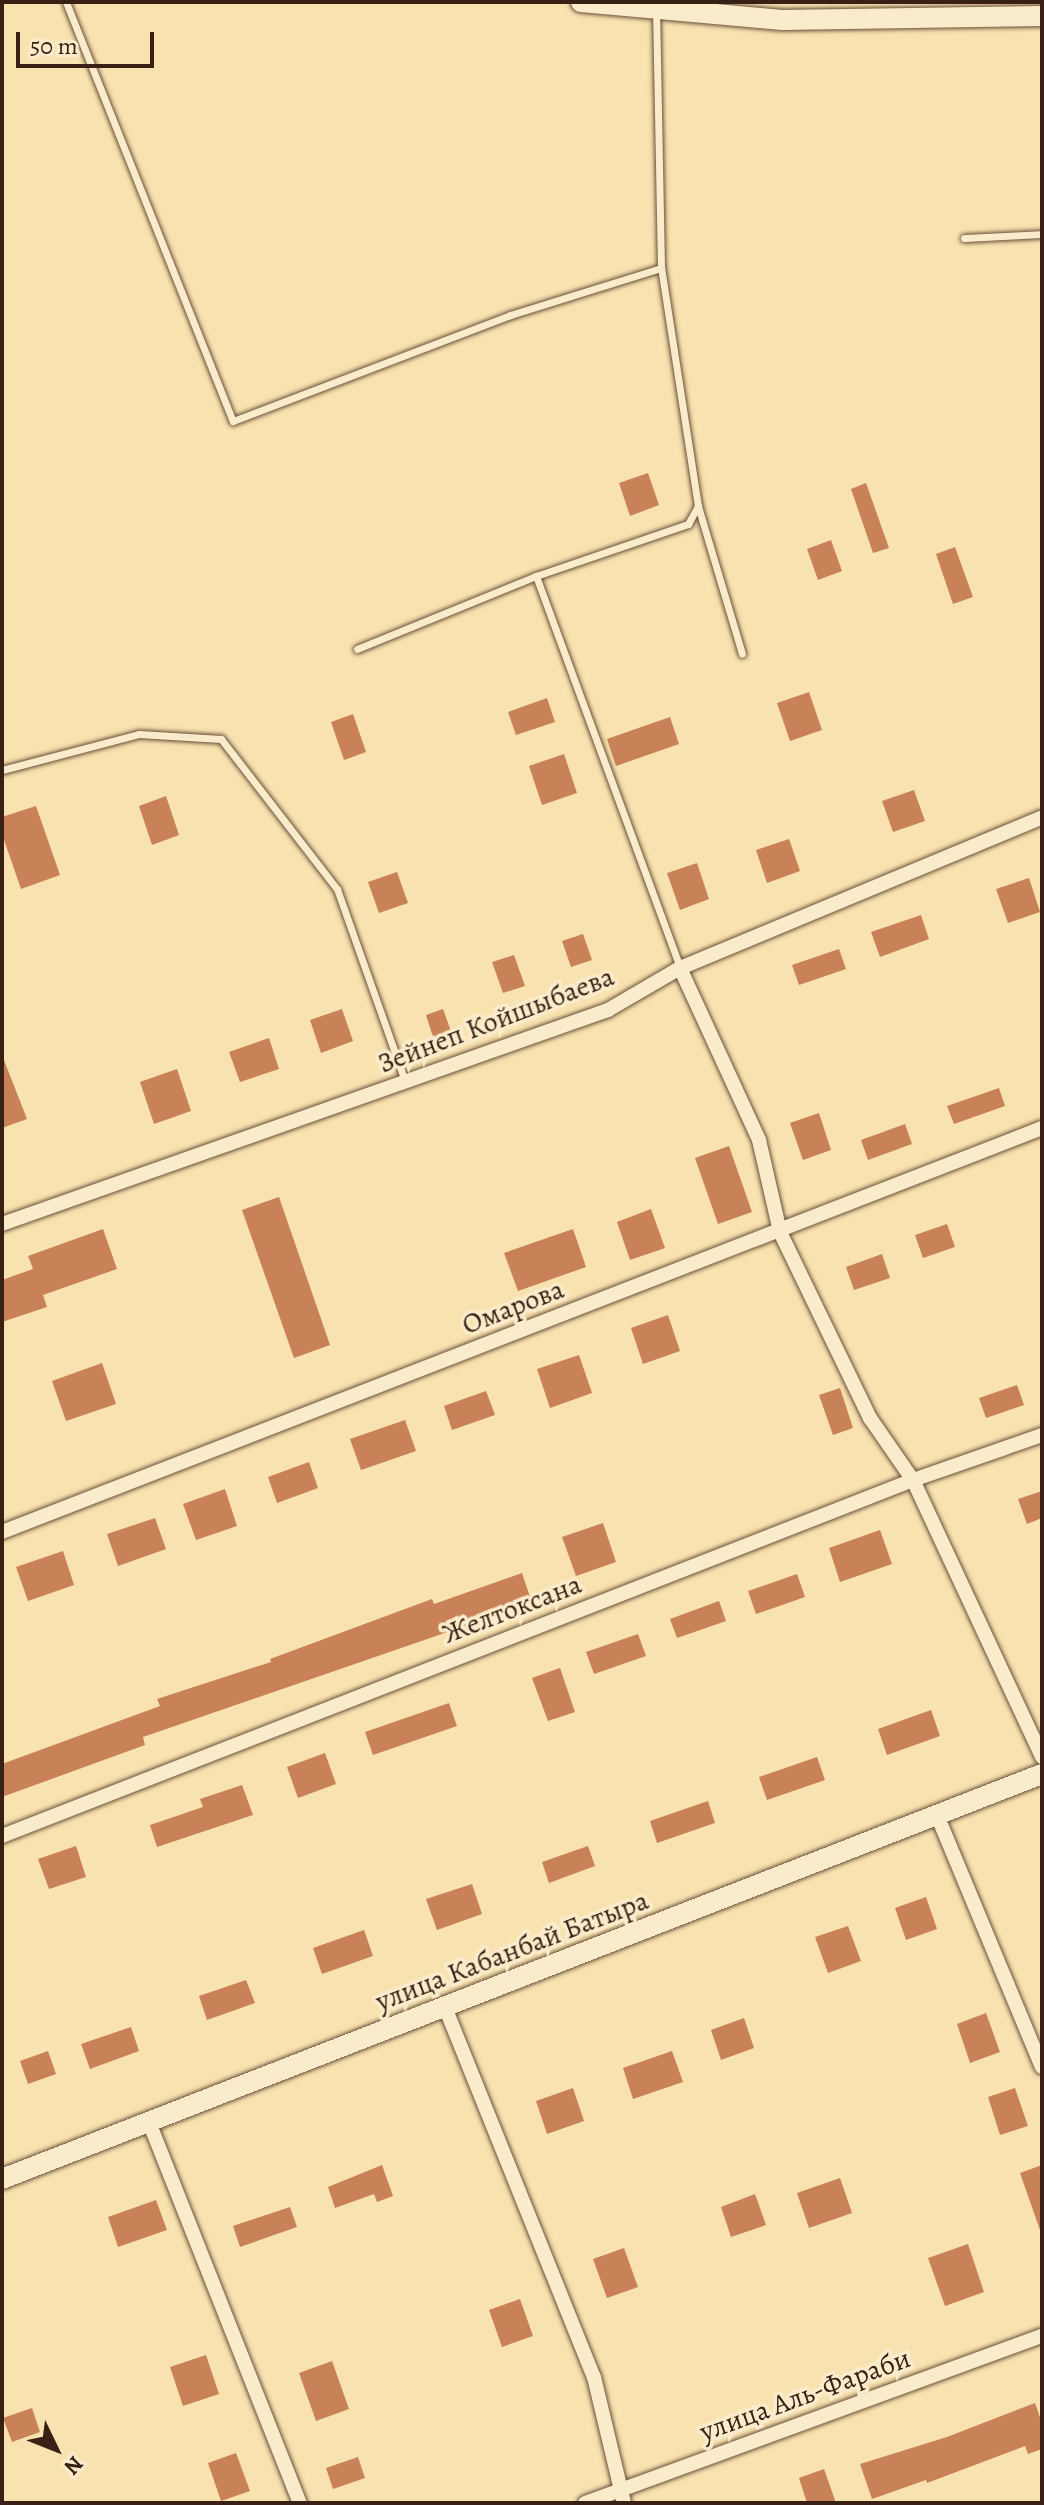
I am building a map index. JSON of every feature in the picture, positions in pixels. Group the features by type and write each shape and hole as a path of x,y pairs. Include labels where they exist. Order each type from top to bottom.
{"street":[{"path":"581,2 782,20 1042,16"},
{"name":"Зейнеп Койшыбаева","path":"2,1224 608,1010 680,968 1042,817"},
{"path":"680,968 759,1140 780,1232 870,1418 913,1480 1042,1757"},
{"name":"Омарова","path":"2,1532 1042,1128"},
{"name":"Желтоксана","path":"2,1836 913,1480 1042,1435"},
{"name":"улица Кабанбай Батыра","path":"2,2179 1042,1774"},
{"path":"937,1815 1042,2067"},
{"path":"445,2007 594,2377 622,2497"},
{"path":"149,2122 300,2503"},
{"name":"улица Аль-Фараби","path":"585,2503 622,2497 1042,2336"}],"lane":[{"path":"66,2 233,421 510,315 661,268"},
{"path":"655,10 661,268 698,506 742,654"},
{"path":"964,238 1042,234"},
{"path":"357,649 536,576 688,524 698,506"},
{"path":"536,576 680,968"},
{"path":"2,770 139,734 221,739 337,889 406,1083"}],"building":[{"path":"648,473 659,505 630,516 619,483"},
{"path":"866,483 889,548 873,553 851,489"},
{"path":"831,540 842,571 818,580 807,549"},
{"path":"955,547 973,597 953,604 936,554"},
{"path":"809,692 822,730 790,741 777,703"},
{"path":"547,698 555,722 516,735 508,712"},
{"path":"353,714 366,752 344,760 331,722"},
{"path":"670,717 679,744 616,766 607,739"},
{"path":"564,754 577,793 542,805 529,766"},
{"path":"914,790 925,821 893,832 882,801"},
{"path":"166,796 179,835 152,845 139,806"},
{"path":"36,806 60,875 21,889 2,834 2,817"},
{"path":"789,839 800,871 767,883 756,850"},
{"path":"697,863 709,899 680,910 667,873"},
{"path":"397,872 408,903 379,913 368,882"},
{"path":"1029,878 1040,912 1008,923 996,889"},
{"path":"921,915 929,939 880,957 871,932"},
{"path":"583,934 592,960 571,967 562,941"},
{"path":"839,949 846,969 799,985 792,965"},
{"path":"514,955 525,986 503,993 492,962"},
{"path":"342,1009 353,1041 321,1053 310,1020"},
{"path":"443,1009 453,1037 435,1043 426,1015"},
{"path":"269,1038 279,1069 240,1082 229,1052"},
{"path":"2,1055 27,1119 2,1128"},
{"path":"177,1069 191,1111 154,1124 140,1082"},
{"path":"999,1088 1005,1106 954,1124 947,1106"},
{"path":"819,1113 831,1150 803,1160 790,1123"},
{"path":"905,1124 912,1144 868,1160 861,1140"},
{"path":"729,1146 752,1212 718,1224 695,1158"},
{"path":"279,1197 330,1345 294,1358 242,1210"},
{"path":"651,1209 665,1248 630,1260 617,1222"},
{"path":"947,1224 955,1247 923,1258 915,1235"},
{"path":"103,1229 117,1269 43,1295 47,1307 2,1322 2,1280 33,1269 28,1256"},
{"path":"573,1229 586,1267 518,1291 504,1253"},
{"path":"882,1254 890,1278 854,1290 846,1267"},
{"path":"668,1315 680,1351 643,1364 631,1328"},
{"path":"579,1355 592,1393 550,1408 537,1369"},
{"path":"102,1363 116,1404 66,1421 52,1381"},
{"path":"1017,1385 1024,1405 986,1418 979,1398"},
{"path":"840,1388 853,1428 833,1435 819,1395"},
{"path":"486,1391 495,1415 452,1430 444,1406"},
{"path":"405,1420 416,1451 361,1470 350,1439"},
{"path":"309,1462 318,1488 277,1503 268,1477"},
{"path":"225,1489 237,1526 196,1540 183,1504"},
{"path":"1042,1491 1042,1518 1027,1524 1018,1499"},
{"path":"155,1518 166,1549 118,1566 107,1534"},
{"path":"603,1523 616,1562 576,1576 562,1537"},
{"path":"880,1530 892,1564 840,1582 829,1548"},
{"path":"63,1551 74,1585 28,1601 16,1567"},
{"path":"522,1573 532,1603 143,1737 145,1745 2,1797 2,1764 160,1706 157,1699 271,1662 270,1659 432,1599 434,1604"},
{"path":"797,1574 805,1597 756,1614 748,1591"},
{"path":"719,1601 726,1621 677,1638 670,1619"},
{"path":"638,1634 646,1656 594,1674 586,1652"},
{"path":"560,1668 575,1712 548,1721 532,1678"},
{"path":"449,1703 457,1726 373,1755 365,1732"},
{"path":"931,1710 940,1736 887,1755 878,1729"},
{"path":"325,1753 336,1784 298,1798 287,1767"},
{"path":"817,1757 825,1780 767,1800 759,1777"},
{"path":"242,1785 253,1815 157,1847 150,1825 203,1807 200,1799"},
{"path":"708,1801 715,1823 657,1843 650,1821"},
{"path":"76,1846 86,1877 49,1889 38,1859"},
{"path":"588,1846 595,1866 549,1883 542,1862"},
{"path":"472,1884 482,1914 437,1930 426,1899"},
{"path":"926,1897 937,1929 906,1940 895,1908"},
{"path":"848,1926 861,1961 828,1973 815,1937"},
{"path":"364,1930 373,1956 322,1974 313,1948"},
{"path":"246,1980 255,2003 207,2020 199,1996"},
{"path":"986,2013 1000,2052 970,2063 957,2024"},
{"path":"744,2018 754,2048 721,2060 711,2030"},
{"path":"131,2027 139,2051 90,2069 81,2044"},
{"path":"48,2051 56,2074 28,2084 20,2061"},
{"path":"672,2051 683,2082 633,2099 623,2068"},
{"path":"573,2088 584,2121 547,2134 536,2101"},
{"path":"1015,2088 1028,2126 1000,2135 988,2097"},
{"path":"382,2165 393,2196 377,2202 374,2194 335,2208 328,2187"},
{"path":"1042,2165 1042,2229 1040,2230 1020,2173"},
{"path":"840,2178 852,2213 809,2228 797,2193"},
{"path":"755,2194 766,2225 731,2237 721,2207"},
{"path":"156,2200 167,2230 118,2247 108,2217"},
{"path":"290,2207 297,2227 240,2247 233,2226"},
{"path":"968,2244 984,2292 945,2306 928,2258"},
{"path":"624,2248 638,2287 607,2298 593,2259"},
{"path":"520,2299 533,2336 502,2347 489,2310"},
{"path":"206,2355 219,2394 183,2406 170,2367"},
{"path":"332,2361 349,2409 316,2421 299,2373"},
{"path":"1035,2403 1042,2423 1042,2449 1028,2454 1025,2446 927,2483 926,2480 872,2499 860,2464 947,2437"},
{"path":"32,2408 40,2432 12,2442 3,2418"},
{"path":"236,2453 250,2491 221,2501 208,2463"},
{"path":"358,2457 365,2478 333,2489 326,2468"},
{"path":"824,2469 836,2503 807,2503 799,2478"}]}
